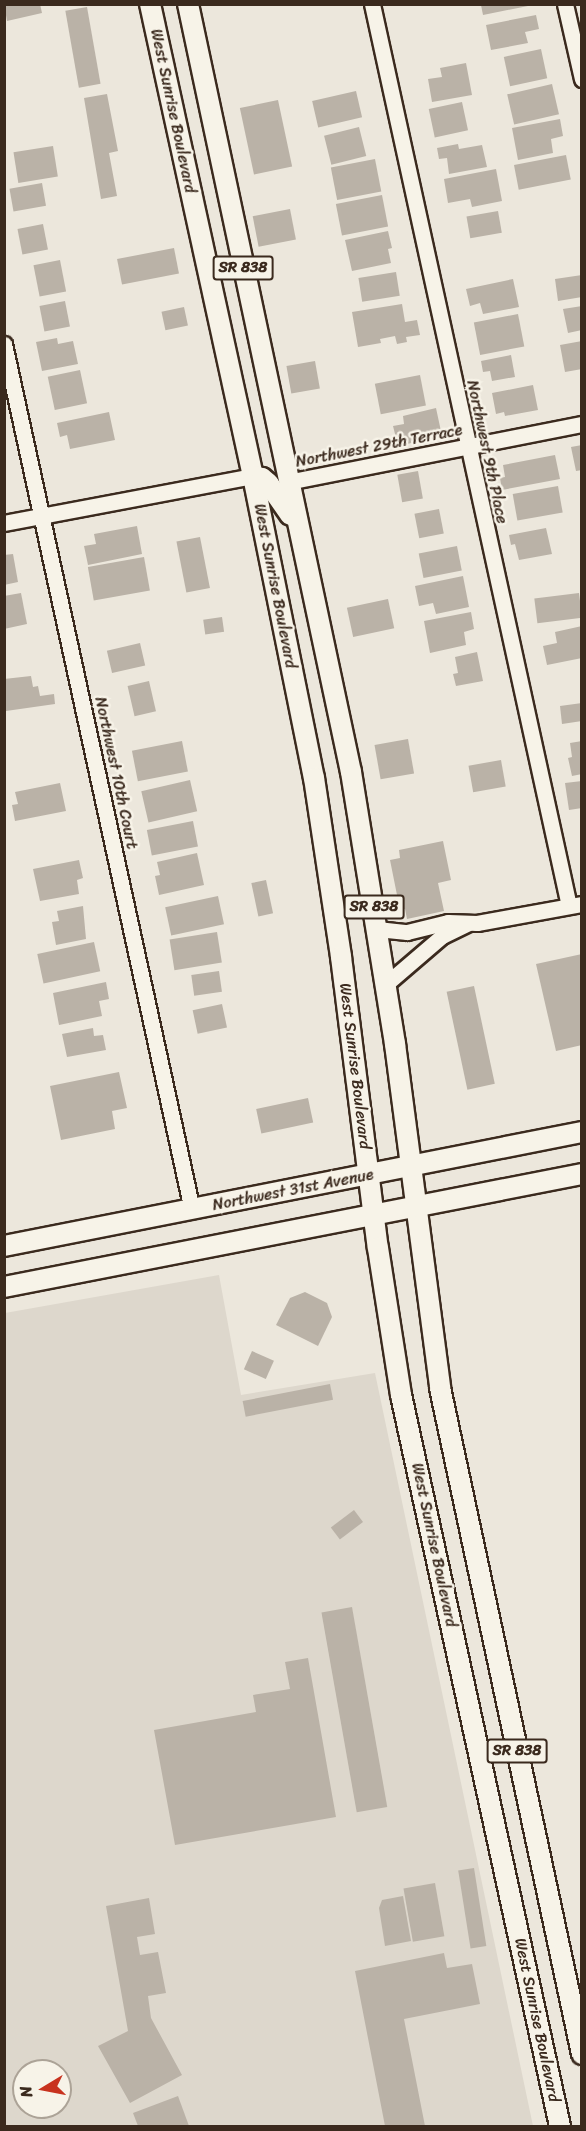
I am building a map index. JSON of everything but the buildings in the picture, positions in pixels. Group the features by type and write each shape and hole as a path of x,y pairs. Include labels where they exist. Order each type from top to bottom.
{"main road":[{"name":"West Sunrise Boulevard","path":"150,4 253,476 314,778 401,1395 560,2127"},
{"name":"West Sunrise Boulevard","path":"188,4 351,772 386,984 440,1388 582,2054"},
{"path":"245,439 265,469 277,478 288,482"},
{"path":"253,476 262,478 276,491 299,531"},
{"name":"Northwest 31st Avenue","path":"4,1246 582,1132"},
{"path":"4,1287 582,1174"}],"street":[{"name":"Northwest 9th Place","path":"372,4 468,447 575,905"},
{"path":"565,4 582,79"},
{"name":"Northwest 10th Court","path":"4,344 192,1210"},
{"name":"Northwest 29th Terrace","path":"288,482 582,424"},
{"path":"4,522 253,476"},
{"path":"377,929 407,932 448,922 469,922 575,905"},
{"path":"386,984 442,936 469,922"}],"shaded area":[{"path":"219,1275 241,1395 375,1373 533,2126 5,2126 5,1313"}]}
